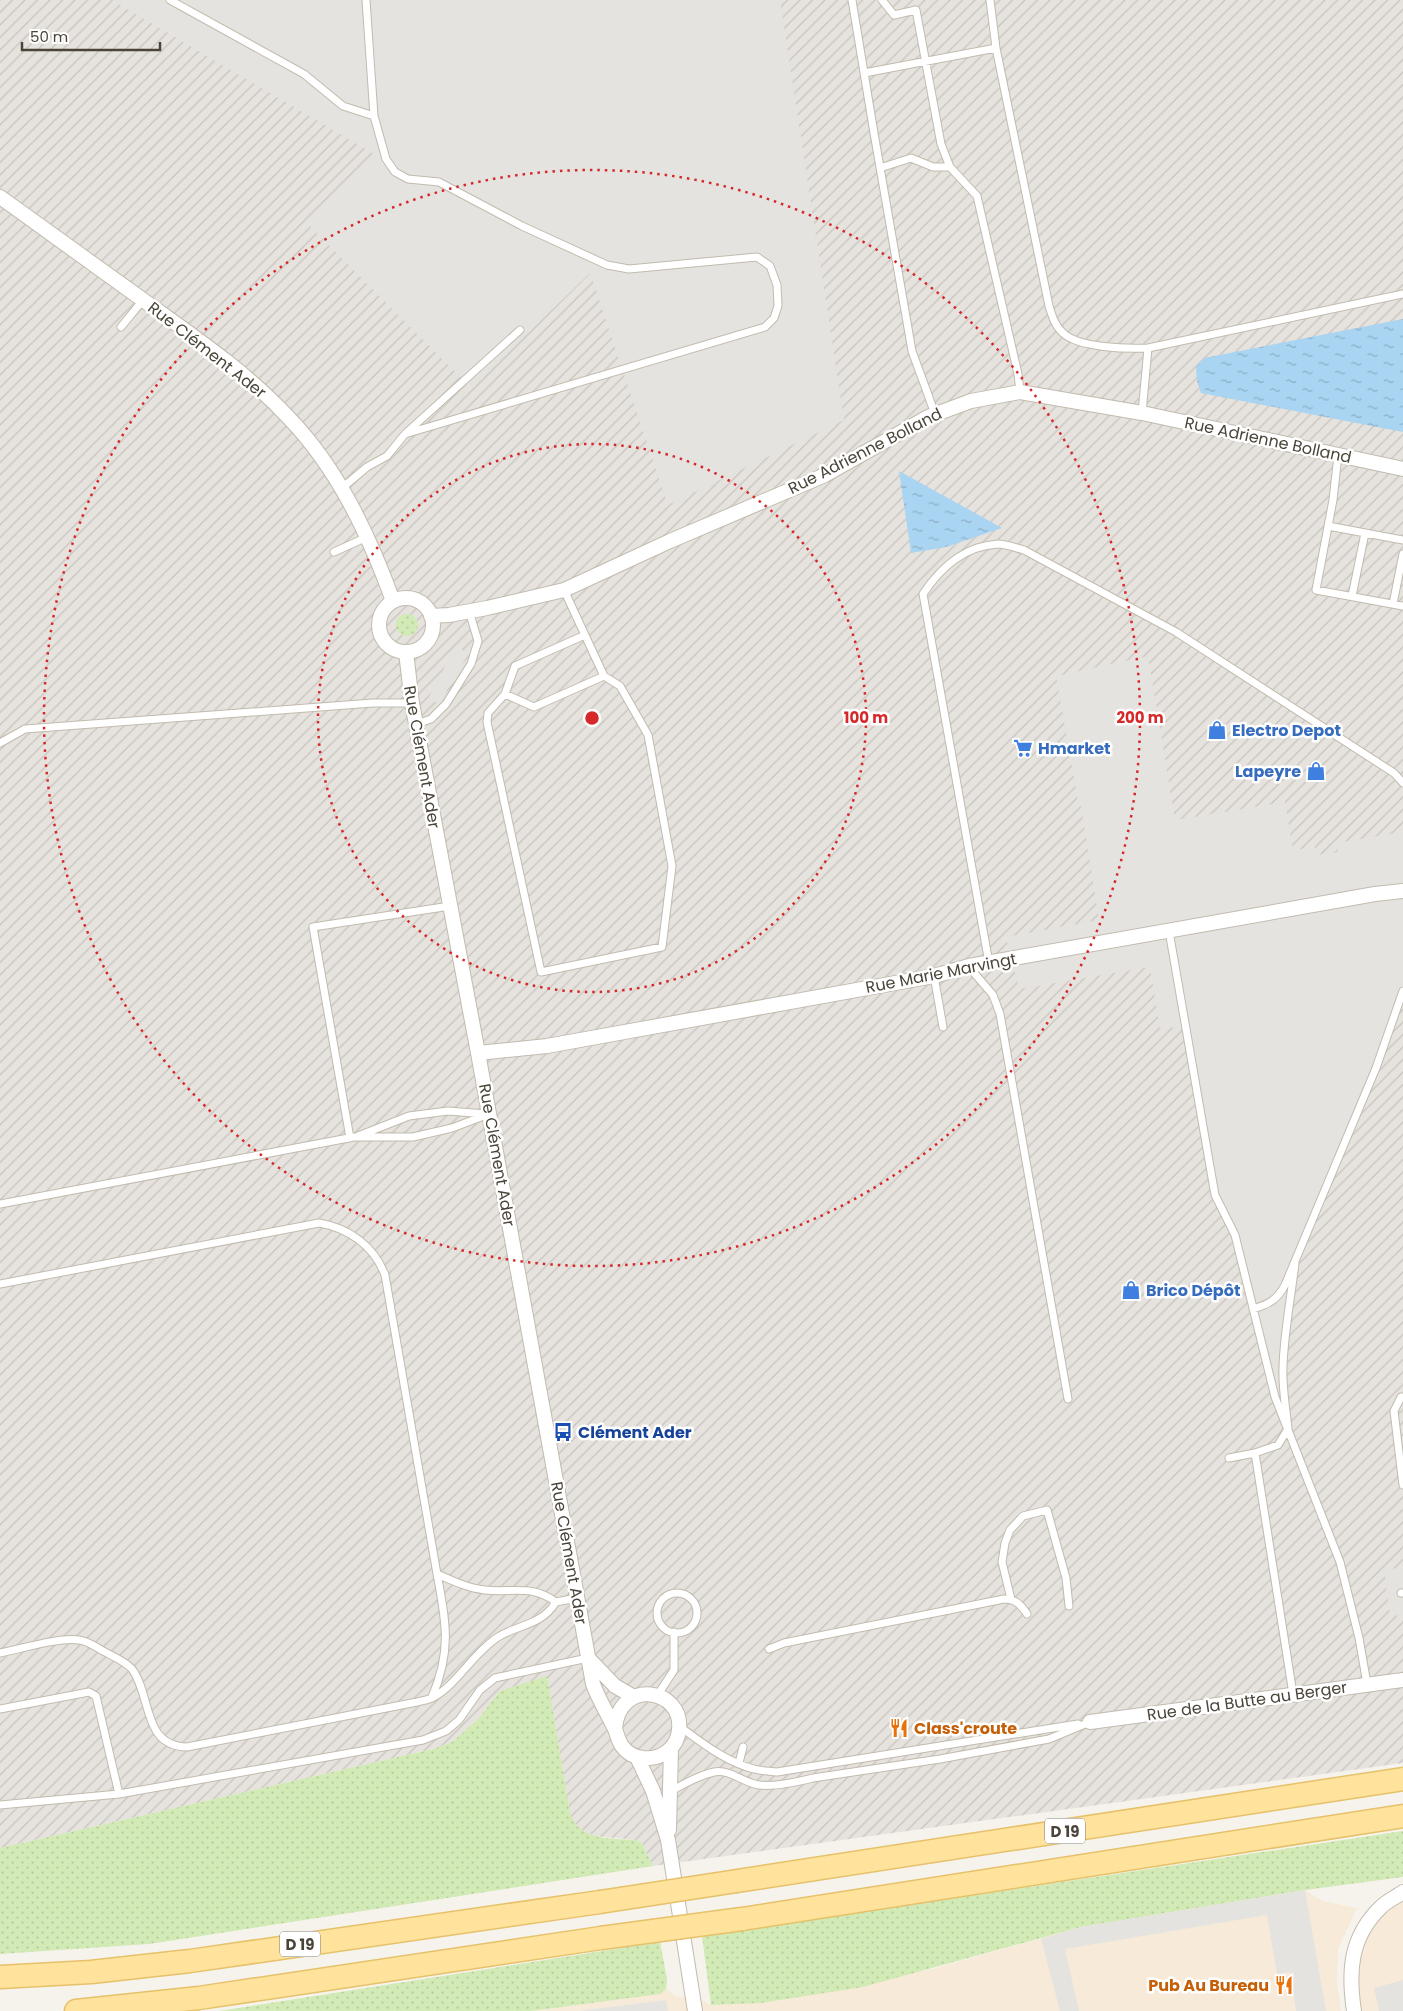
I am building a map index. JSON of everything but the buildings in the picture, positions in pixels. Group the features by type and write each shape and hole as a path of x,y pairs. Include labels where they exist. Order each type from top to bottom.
{"main road":[{"name":"D 19","path":"0,1976 91,1972 190,1961 737,1882 1403,1779"},
{"name":"D 19","path":"76,2011 199,1998 742,1919 1403,1816"}],"street":[{"name":"Rue Clément Ader","path":"0,197 214,351 256,385 290,418 342,488 367,537 393,601"},
{"name":"Rue Adrienne Bolland","path":"431,616 469,611 564,590 670,541 825,475 935,414 971,401 1020,392 1142,413 1403,469"},
{"path":"408,598 415,600 422,603 431,616 433,624 428,640 414,651 397,651 383,640 379,632 381,614 385,606 393,601 408,598"},
{"name":"Rue Clément Ader","path":"406,652 412,703 593,1684 622,1746 637,1757 653,1791 668,1840 695,2011"},
{"name":"Rue Marie Marvingt","path":"478,1053 547,1046 934,976 969,966 1375,894 1403,891"},
{"path":"588,1658 615,1686 634,1697"},
{"name":"Rue de la Butte au Berger","path":"1090,1722 1403,1680"},
{"path":"615,1728 620,1710 634,1697 641,1694 657,1696 666,1700 678,1716 679,1726"},
{"name":"Rue Clément Ader","path":"668,1840 671,1748 676,1742 679,1726"},
{"path":"637,1757 655,1758 671,1748"},
{"path":"1354,2011 1351,1991 1352,1958 1364,1928 1381,1907 1403,1892"}],"lane":[{"path":"170,0 304,74 344,106 374,116"},
{"path":"366,0 374,116 386,159 395,172 408,179 439,182 522,226 607,265 629,269 757,257 770,266 777,285 778,306 774,318 766,327 405,434"},
{"path":"852,0 912,351 935,414"},
{"path":"882,0 894,15 916,10 941,144 950,167 977,196 1018,374 1020,392"},
{"path":"990,0 996,48 1049,306 1054,322 1064,335 1082,342 1123,349 1148,348 1403,294"},
{"path":"864,73 996,48"},
{"path":"880,168 911,158 933,168 950,167"},
{"path":"121,327 143,300"},
{"path":"342,488 367,467 387,456 405,434 520,330"},
{"path":"1142,413 1148,348"},
{"path":"1338,455 1328,526 1316,590 1403,606"},
{"path":"1328,526 1403,540"},
{"path":"1352,596 1365,533"},
{"path":"334,552 367,537"},
{"path":"989,963 923,594 935,576 953,559 976,548 999,544 1024,550 1176,632 1394,773 1403,783"},
{"path":"1393,604 1403,554"},
{"path":"564,590 585,635 604,676 620,686 648,735 672,866 662,947 541,972 487,722 488,714 505,694 514,666 585,635"},
{"path":"416,724 431,720 446,704 471,664 478,641 469,611"},
{"path":"505,694 534,707 604,676"},
{"path":"0,743 25,729 373,703 412,703"},
{"path":"352,1138 314,928 450,906"},
{"path":"1169,930 1215,1195 1235,1235 1275,1397 1340,1562 1359,1638 1366,1684"},
{"path":"969,966 993,996 1000,1014 1068,1399"},
{"path":"934,976 943,1027"},
{"path":"1253,1309 1273,1302 1280,1295 1376,1068 1403,992"},
{"path":"352,1138 409,1116 448,1111 488,1114"},
{"path":"0,1204 352,1138 413,1137 452,1128 488,1114"},
{"path":"0,1284 319,1223 338,1228 358,1239 373,1252 380,1263 384,1275 444,1612 446,1647 442,1672 432,1698"},
{"path":"1229,1458 1255,1453 1278,1445 1288,1429 1283,1368 1295,1263"},
{"path":"1403,1397 1401,1397 1394,1411 1403,1486"},
{"path":"1255,1453 1293,1694"},
{"path":"1011,1599 1002,1562 1005,1543 1010,1530 1023,1516 1047,1510 1066,1578 1069,1606"},
{"path":"437,1574 469,1588 534,1590 543,1593 556,1602"},
{"path":"677,1593 689,1598 694,1603 696,1616 691,1627 680,1632 674,1632 662,1626 657,1614 660,1602 665,1597 677,1593"},
{"path":"0,1653 62,1640 74,1639 87,1642 128,1665 133,1670 151,1721 166,1743 174,1746 203,1744 432,1698 486,1646 498,1637 540,1619 556,1602 577,1598"},
{"path":"769,1649 784,1643 1004,1599 1011,1599 1021,1605 1027,1614"},
{"path":"657,1696 674,1670 674,1632"},
{"path":"0,1805 118,1794 423,1740 446,1731 459,1720 480,1690 495,1678 588,1658"},
{"path":"0,1709 89,1692 96,1696 118,1794"},
{"path":"679,1726 706,1746 739,1763 753,1769 777,1772 1090,1722"},
{"path":"671,1791 701,1776 715,1772 728,1772 758,1785 795,1782 940,1759 1049,1738 1090,1722"},
{"path":"739,1763 743,1747"},
{"path":"794,1768 795,1782"}],"shaded area":[{"path":"0,0 1403,0 1403,1763 653,1866 642,1843 636,1840 594,1836 573,1823 547,1677 500,1691 478,1719 452,1742 433,1749 0,1848"},
{"path":"112,0 780,0 844,420 668,505 590,273 471,388 306,222 374,154"},
{"path":"454,649 470,651 439,704 429,697"},
{"path":"1148,656 1175,820 1285,802 1293,850 1315,847 1317,855 1338,852 1336,843 1403,832 1403,892 1400,905 1403,908 1403,991 1298,1254 1291,1299 1284,1395 1275,1397 1228,1219 1219,1204 1185,1026 1160,1029 1150,967 1019,989 1006,937 1099,920 1081,806 1079,806 1056,676"},
{"path":"1403,1567 1403,1615 1390,1616 1384,1570"},
{"path":"1305,1890 1322,1901 1357,1908 1338,1949 1337,1981 1341,2011 531,2011 660,1994 666,1989 677,1997 693,1996 711,2005 929,1970 1081,1927"},
{"path":"1305,1890 1326,2011 1296,2011 1290,1972 1277,1974 1267,1915 1065,1949 1079,2011 1060,2011 1041,1939 1081,1927"},
{"path":"1403,1892 1403,2011 1355,2011 1351,1991 1364,1928"},
{"path":"1403,1980 1403,2011 1379,2011 1374,1988"},
{"path":"666,2000 668,2011 579,2011"}],"green space":[{"path":"407,614 417,621 418,625 411,635 407,636 397,629 396,625 403,615"},
{"path":"547,1676 570,1813 574,1822 581,1829 597,1836 636,1840 642,1843 653,1866 149,1944 0,1954 0,1848 433,1749 452,1742 478,1719 500,1691"},
{"path":"1403,1831 1403,1877 1305,1890 1081,1927 863,1987 760,2003 711,2005 702,1936"},
{"path":"660,1942 667,1979 666,1989 660,1994 531,2011 219,2011"}],"water":[{"path":"1403,319 1403,432 1201,393 1197,381 1196,367 1204,358"},
{"path":"899,471 1002,528 946,547 911,553"}],"place":[{"name":"Electro Depot","path":"1217,730"},
{"name":"Hmarket","path":"1023,748"},
{"name":"Lapeyre","path":"1316,771"},
{"name":"Brico Dépôt","path":"1131,1290"},
{"name":"Clément Ader","path":"563,1432"},
{"name":"Class'croute","path":"899,1728"},
{"name":"Pub Au Bureau","path":"1284,1985"}]}
